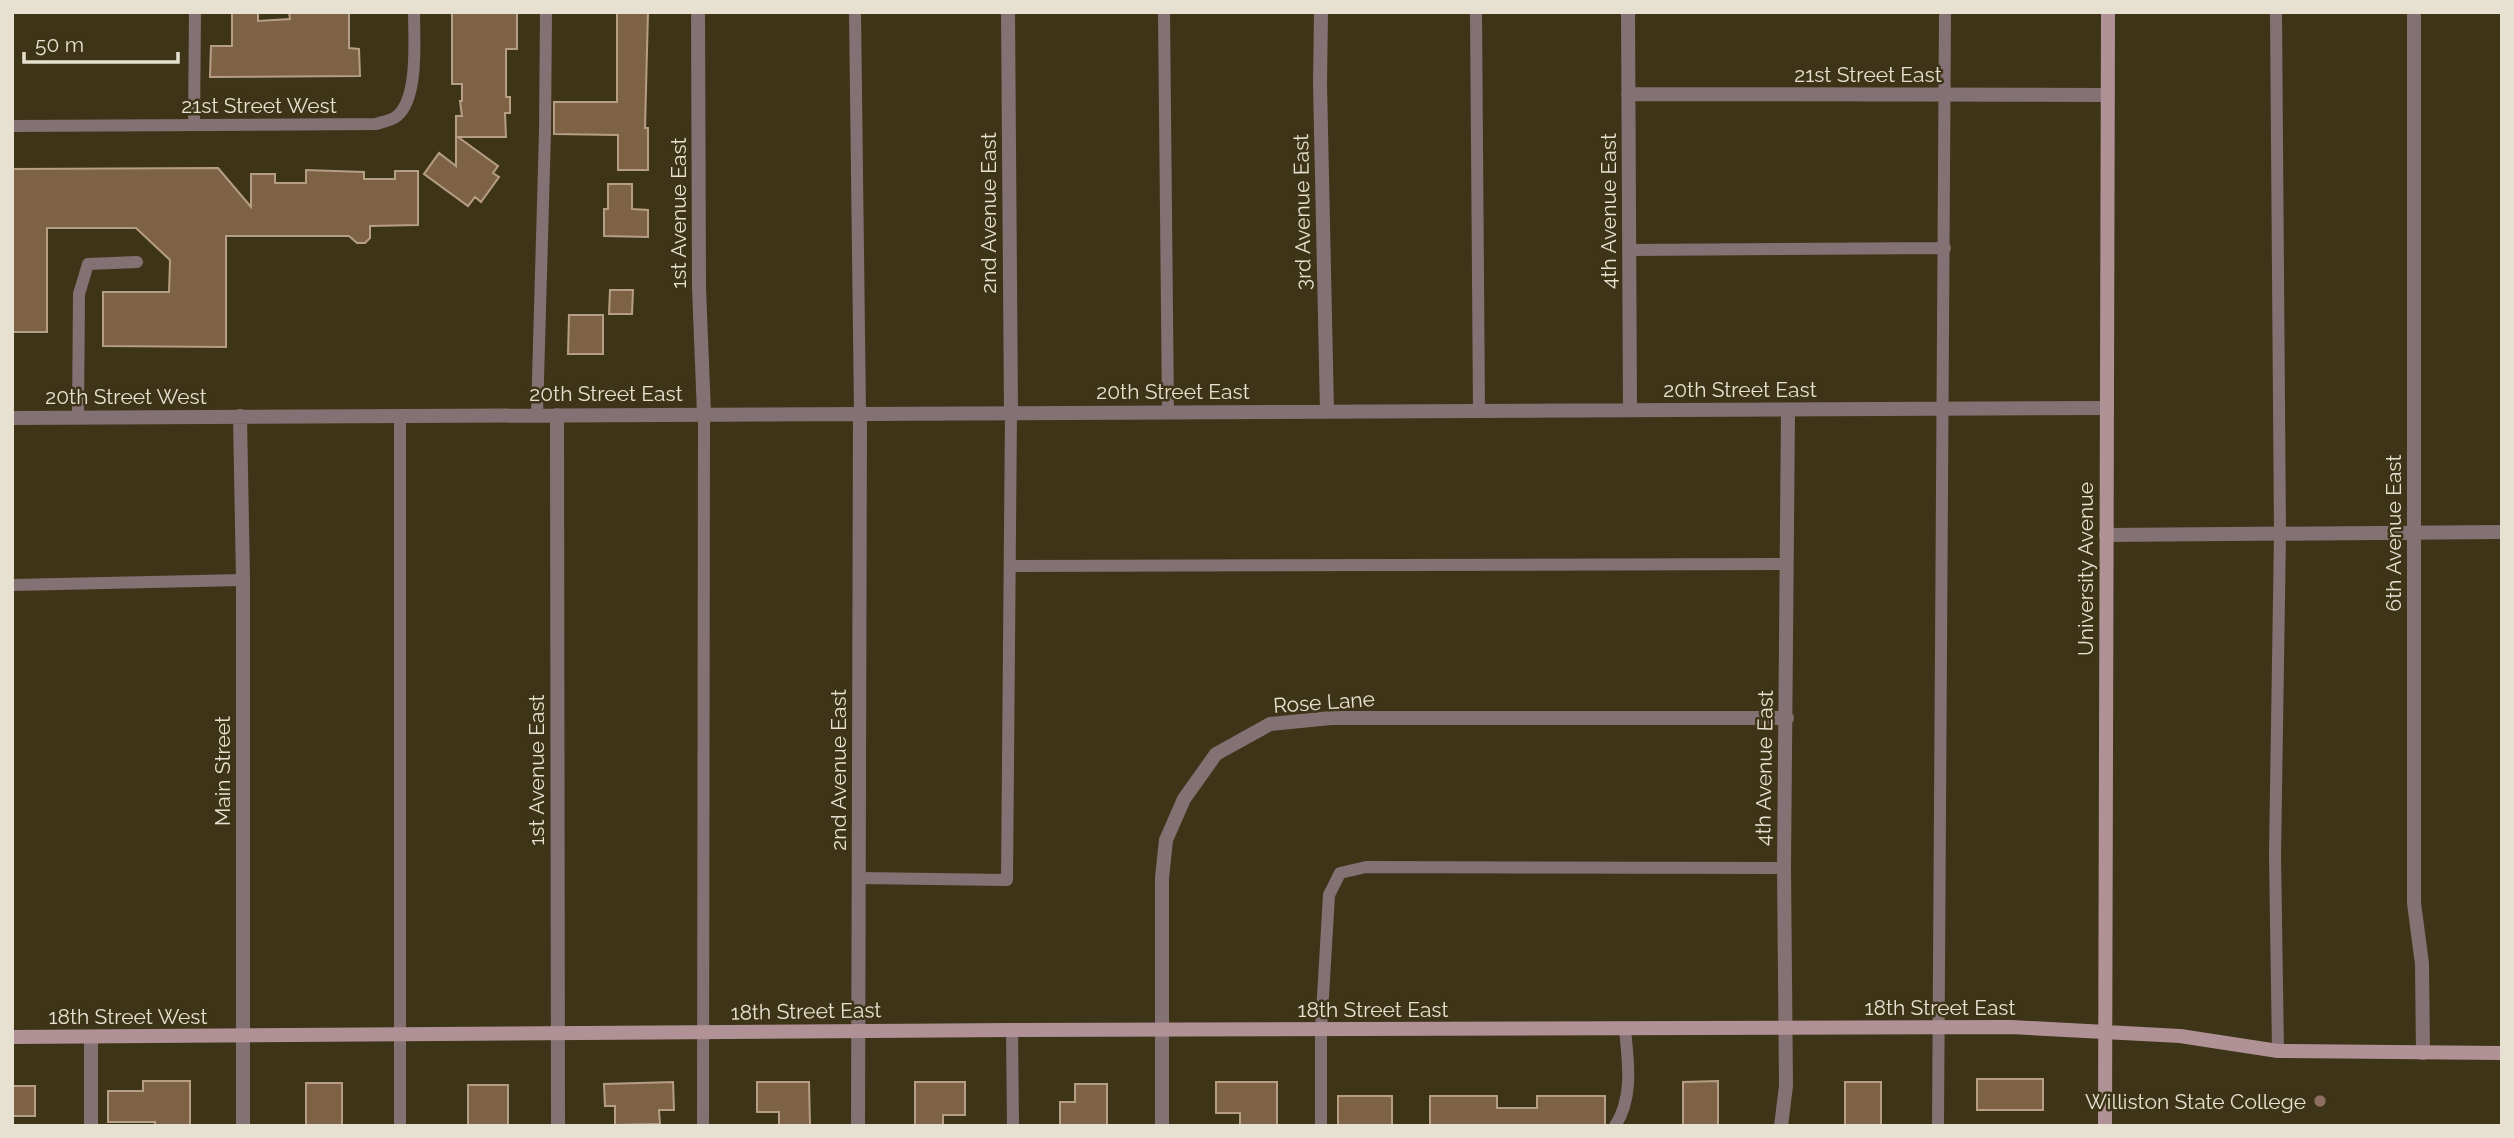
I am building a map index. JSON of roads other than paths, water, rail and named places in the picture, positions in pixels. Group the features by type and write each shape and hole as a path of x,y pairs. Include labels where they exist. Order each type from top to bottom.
{"street":[{"name":"1st Avenue East","path":"698,12 699,288 704,414"},
{"name":"2nd Avenue East","path":"1008,12 1011,413"},
{"name":"3rd Avenue East","path":"1321,12 1327,411"},
{"name":"4th Avenue East","path":"1628,12 1630,410"},
{"name":"University Avenue","path":"2105,1126 2108,12"},
{"name":"6th Avenue East","path":"2414,12 2414,903 2422,964 2423,1052"},
{"name":"21st Street East","path":"1628,94 2108,95"},
{"name":"20th Street East","path":"240,416 2107,408"},
{"name":"4th Avenue East","path":"1781,1126 1786,1086 1784,868 1788,410"},
{"name":"2nd Avenue East","path":"858,1126 860,414"},
{"name":"1st Avenue East","path":"557,415 558,1126"},
{"name":"20th Street West","path":"12,418 240,416"},
{"name":"Main Street","path":"240,416 243,580 243,1126"},
{"path":"2106,535 2502,532"},
{"name":"Rose Lane","path":"1162,1126 1163,878 1166,840 1184,799 1216,754 1270,724 1331,718 1787,718"},
{"name":"18th Street East","path":"243,1036 2011,1027 2180,1036 2278,1051 2502,1052"},
{"name":"18th Street West","path":"12,1037 243,1036"},
{"path":"91,1038 91,1126"}],"lane":[{"path":"194,125 195,12"},
{"name":"21st Street West","path":"12,126 376,124 397,116 407,99 414,76 414,12"},
{"path":"537,415 546,12"},
{"path":"855,12 860,414"},
{"path":"1164,12 1168,412"},
{"path":"1476,12 1479,411"},
{"path":"1938,1126 1945,12"},
{"path":"2276,12 2280,534 2275,855 2278,1051"},
{"path":"1629,250 1945,248"},
{"path":"78,416 79,294 88,264 137,262"},
{"path":"859,878 1007,880 1011,413"},
{"path":"703,1126 704,414"},
{"path":"400,415 400,1126"},
{"path":"1010,566 1787,564"},
{"path":"12,585 243,580"},
{"path":"1321,1126 1321,1030 1329,895 1340,873 1366,867 1784,868"},
{"path":"1012,1030 1013,1126"},
{"path":"1615,1126 1627,1097 1629,1071 1625,1030"}],"place":[{"name":"Williston State College","path":"2320,1101"}]}
